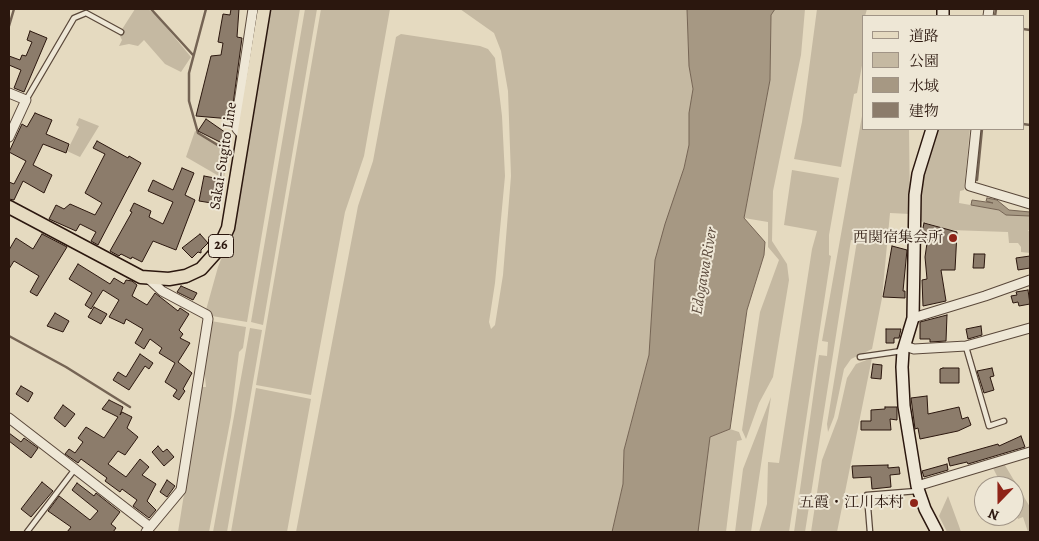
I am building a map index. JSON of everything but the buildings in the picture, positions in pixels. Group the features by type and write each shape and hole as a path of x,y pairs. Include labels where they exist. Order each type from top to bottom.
{"main road":[{"name":"Sakai-Sugito Line","path":"9,207 130,272 149,279 169,279 194,273 207,264 218,250 228,228 264,9"},
{"path":"932,130 918,174 915,195 914,318 904,349 904,406 918,489 937,532"}],"street":[{"path":"244,137 237,129 237,116 253,9"},
{"path":"9,93 26,100 9,137"},
{"path":"976,130 970,186 1030,204"},
{"path":"9,418 75,469 148,530 180,490 208,318 207,315 162,291 149,279"},
{"path":"914,318 986,296 1030,280"},
{"path":"904,349 966,346 1030,328"},
{"path":"918,489 1030,452"}],"lane":[{"path":"26,100 74,18 86,13 121,32"},
{"path":"966,346 974,380 989,426 1004,421"},
{"path":"860,357 904,349"},
{"path":"27,532 75,469"},
{"path":"870,532 867,495 918,489"}],"green space":[{"path":"135,9 148,9 156,15 191,57 181,72 165,64 144,40 138,46 129,44 119,46 122,40 119,34"},
{"path":"269,9 300,9 247,322 212,316 212,313 206,310 218,267 235,224"},
{"path":"305,9 317,9 263,325 251,322"},
{"path":"321,9 390,9 364,156 345,212 311,395 256,385"},
{"path":"460,9 687,9 689,66 693,90 689,113 689,145 684,168 655,260 649,355 624,450 623,484 612,532 296,532 358,206 373,161 396,37 401,34 480,46 488,49 495,58 502,116 505,176 495,283 489,322 491,329 495,325 503,275 511,176 508,91 501,51 494,33"},
{"path":"775,9 805,9 801,55 773,191 772,241 787,264 789,280 773,377 759,403 746,439 742,430 760,312 779,260 768,247 768,222 744,218 770,80 771,15"},
{"path":"817,9 867,9 865,15 862,15 862,66 857,93 854,94 841,167 794,159 802,122"},
{"path":"862,116 862,130 909,130 910,214 890,213 882,298 872,349 851,359 844,369 834,417 828,432 827,424 857,241 851,240 805,532 794,532 819,355 827,356 828,342 822,341"},
{"path":"79,118 99,126 80,157 67,151 79,127 76,125"},
{"path":"938,130 970,130 964,190 960,191 959,203 999,210 1006,215 1030,216 1030,230 1028,230 1030,233 1030,253 1021,252 1021,247 1018,243 1009,243 1008,232 950,230 920,221 924,172"},
{"path":"195,131 228,149 224,179 186,157"},
{"path":"792,170 839,178 829,235 829,255 831,256 789,532 759,532 767,504 768,462 779,463 812,249 817,231 784,225"},
{"path":"211,321 246,327 243,348 239,352 231,417 209,532 178,532 201,387 206,387 204,367"},
{"path":"250,328 262,330 227,532 213,532"},
{"path":"872,358 837,532 811,532 822,460 838,418 847,378 856,364"},
{"path":"256,388 311,399 287,532 231,532"},
{"path":"771,397 751,532 735,532 743,469"},
{"path":"730,429 739,432 742,440 737,441 726,532 697,532 710,437"},
{"path":"1003,462 1011,476 997,476 992,466"},
{"path":"948,496 961,532 947,532 939,516"},
{"path":"1024,497 1030,507 1030,532 1028,532 1024,520"}],"water":[{"name":"Edogawa River","path":"687,9 775,9 771,15 770,80 744,218 765,242 764,255 747,310 730,429 710,437 698,532 612,532 623,484 624,450 649,355 655,260 684,168 689,145 689,113 693,89 689,66"},
{"path":"987,198 997,200 1009,210 1030,212 1030,216 1006,215 999,210 971,205 972,200 993,203 986,201"}],"waterway":[{"path":"9,26 14,9"},
{"path":"151,9 193,55"},
{"path":"206,9 189,73 189,101 198,133 229,152"},
{"path":"995,15 996,9"},
{"path":"1024,29 1030,30"},
{"path":"1024,124 1030,125"},
{"path":"977,180 982,130"},
{"path":"9,336 66,367 130,407"}],"place":[{"name":"西関宿集会所","path":"953,238"},
{"name":"五霞・江川本村","path":"914,503"}]}
